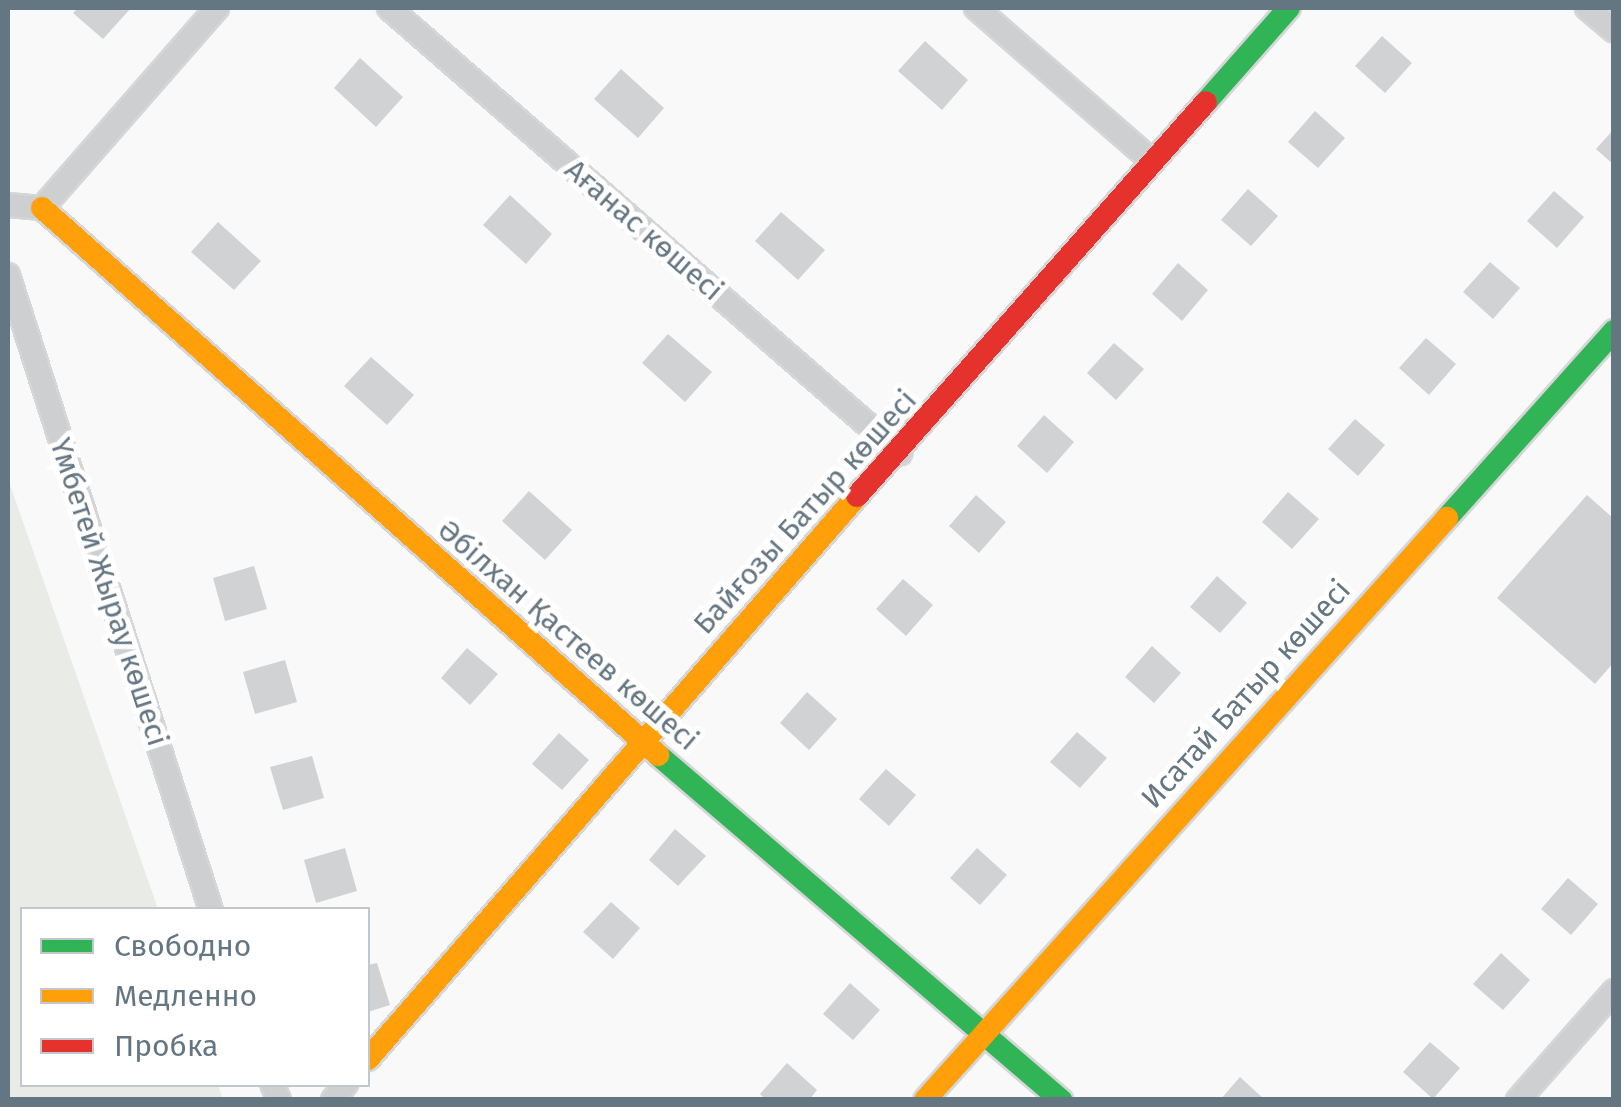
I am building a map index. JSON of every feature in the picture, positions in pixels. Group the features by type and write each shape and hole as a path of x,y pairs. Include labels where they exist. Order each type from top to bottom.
{"street":[{"path":"8,205 42,208 217,8"},
{"name":"Ағанас көшесі","path":"389,8 900,453"},
{"path":"976,8 1152,162"},
{"name":"Байғозы Батыр көшесі","path":"370,1057 641,740 900,453 1289,8"},
{"path":"1588,8 1614,31"},
{"name":"Әбілхан Қастеев көшесі","path":"42,208 641,740 1061,1100"},
{"name":"Үмбетей Жырау көшесі","path":"8,275 210,907"},
{"name":"Исатай Батыр көшесі","path":"925,1100 983,1030 1614,331"},
{"path":"1518,1100 1614,990"}],"shaded area":[{"path":"8,479 157,907 20,907 20,1087 219,1087 223,1099 8,1099"}],"building":[{"path":"78,8 131,8 103,39 73,13"},
{"path":"1382,36 1412,63 1385,93 1355,66"},
{"path":"925,41 968,80 942,110 898,71"},
{"path":"360,58 403,97 376,127 334,88"},
{"path":"621,69 664,108 638,138 594,99"},
{"path":"1315,111 1345,138 1318,168 1288,142"},
{"path":"1614,129 1614,165 1596,149"},
{"path":"1248,189 1278,216 1251,246 1221,220"},
{"path":"1554,191 1584,217 1557,248 1527,221"},
{"path":"510,195 552,234 526,264 483,225"},
{"path":"781,212 825,250 798,280 755,241"},
{"path":"218,222 261,261 234,290 191,252"},
{"path":"1490,262 1520,288 1493,319 1463,292"},
{"path":"1178,263 1208,290 1182,321 1152,294"},
{"path":"668,334 712,372 685,402 642,363"},
{"path":"1426,338 1456,364 1429,395 1399,368"},
{"path":"1114,343 1144,369 1116,400 1087,373"},
{"path":"371,357 414,395 387,425 344,386"},
{"path":"1044,415 1074,442 1047,473 1017,446"},
{"path":"1355,419 1385,445 1358,476 1328,449"},
{"path":"529,491 572,530 545,560 502,521"},
{"path":"1288,492 1319,519 1292,549 1262,522"},
{"path":"976,495 1006,522 979,553 949,526"},
{"path":"1587,495 1614,519 1614,662 1595,684 1497,598"},
{"path":"254,566 267,609 225,621 213,578"},
{"path":"1217,576 1247,603 1220,633 1190,607"},
{"path":"903,579 933,605 906,636 876,609"},
{"path":"1152,646 1181,673 1154,703 1125,677"},
{"path":"467,648 498,674 470,705 441,678"},
{"path":"285,660 297,702 255,714 243,672"},
{"path":"807,692 837,719 809,750 780,723"},
{"path":"1077,732 1107,758 1080,788 1050,762"},
{"path":"559,733 589,760 562,790 532,764"},
{"path":"312,756 324,798 283,810 270,767"},
{"path":"886,769 916,795 889,826 859,799"},
{"path":"675,829 706,856 678,886 649,860"},
{"path":"345,848 357,891 316,903 304,860"},
{"path":"977,848 1007,875 980,905 950,878"},
{"path":"1568,878 1598,904 1571,935 1541,909"},
{"path":"611,902 640,928 613,959 583,932"},
{"path":"1501,953 1530,980 1503,1010 1473,984"},
{"path":"377,963 390,1005 370,1011 370,965"},
{"path":"850,983 880,1010 853,1040 823,1014"},
{"path":"1430,1042 1460,1068 1433,1099 1403,1072"},
{"path":"787,1063 817,1090 809,1100 766,1100 760,1094"},
{"path":"1240,1077 1265,1100 1220,1100"}],"traffic: fast":[{"path":"1206,102 1289,8"},
{"path":"1447,518 1614,331"},
{"path":"658,755 1061,1100"}],"traffic: slow":[{"path":"42,208 658,755"},
{"path":"370,1057 857,496"},
{"path":"925,1100 1447,518"}],"traffic: jam":[{"path":"857,496 1206,102"}]}
